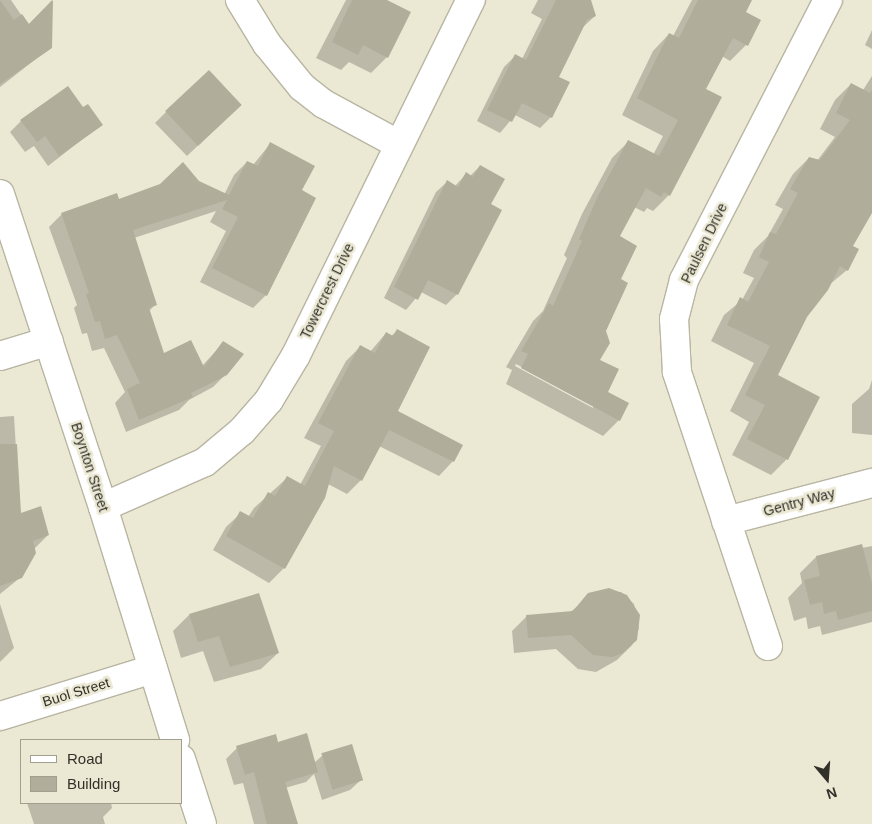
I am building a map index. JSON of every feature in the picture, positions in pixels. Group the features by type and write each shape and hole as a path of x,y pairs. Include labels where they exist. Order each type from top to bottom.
{"street":[{"path":"240,0 267,44 302,87 324,104 398,144"},
{"name":"Towercrest Drive","path":"103,506 205,462 242,431 269,400 296,355 398,144 472,0"},
{"name":"Paulsen Drive","path":"768,646 677,372 674,319 684,280 828,0"},
{"name":"Boynton Street","path":"0,194 103,506 175,739"},
{"path":"0,356 49,341"},
{"name":"Gentry Way","path":"726,521 872,483"},
{"name":"Buol Street","path":"0,716 153,668"},
{"path":"182,763 202,824"}],"building":[{"path":"0,0 14,20 22,14 29,24 53,0 52,48 0,84"},
{"path":"352,0 387,0 411,12 388,58 363,45 358,55 332,42"},
{"path":"556,0 591,0 596,16 587,20 559,77 570,82 552,118 522,103 512,122 487,110 515,54 526,60"},
{"path":"698,0 752,0 746,12 761,20 748,46 733,38 706,89 722,97 670,196 664,192 661,197 646,188 620,236 637,246 621,279 628,283 606,331 610,343 600,360 619,369 608,392 629,403 620,421 521,368 528,354 521,351 549,303 553,306 582,241 579,239 598,196 628,140 659,156 678,120 637,98 669,33 679,38"},
{"path":"209,70 242,105 198,146 165,111"},
{"path":"851,83 870,93 872,90 872,213 853,246 859,249 848,271 840,266 828,290 807,317 778,375 820,397 788,460 747,439 765,405 745,395 770,346 727,325 740,297 748,302 769,262 759,257 770,232 776,234 798,193 790,189 809,157 820,160 850,120 836,113"},
{"path":"68,86 83,107 88,104 103,125 59,156 45,136 37,142 20,120"},
{"path":"270,142 315,166 302,190 316,198 267,296 212,268 238,217 222,209 227,200 133,230 157,305 149,308 164,353 191,340 204,367 223,341 244,354 227,375 191,393 193,397 139,420 127,389 140,383 117,335 105,339 100,321 95,322 86,294 89,293 61,213 117,193 119,199 160,184 183,162 199,181 229,195 247,161 258,166"},
{"path":"480,165 505,179 491,204 502,210 458,295 428,280 418,300 394,287 447,180 458,187 466,172 473,177"},
{"path":"397,329 430,347 398,411 463,445 454,462 389,430 362,481 334,466 325,498 285,569 226,536 240,511 253,518 268,492 275,496 287,476 305,486 334,431 318,423 360,345 375,353 386,332 393,336"},
{"path":"0,444 17,444 21,513 41,506 49,535 33,541 36,553 22,578 0,586"},
{"path":"862,544 872,584 872,611 838,620 836,611 824,614 822,602 810,605 804,580 820,576 816,556"},
{"path":"609,588 627,595 640,615 637,640 623,653 612,657 593,655 571,635 528,638 526,615 573,611 588,593"},
{"path":"259,593 279,653 230,667 219,636 198,642 189,614"},
{"path":"307,733 318,772 285,782 298,824 267,824 254,772 245,775 236,746 276,734 278,742"},
{"path":"352,744 363,780 333,790 321,753"}]}
